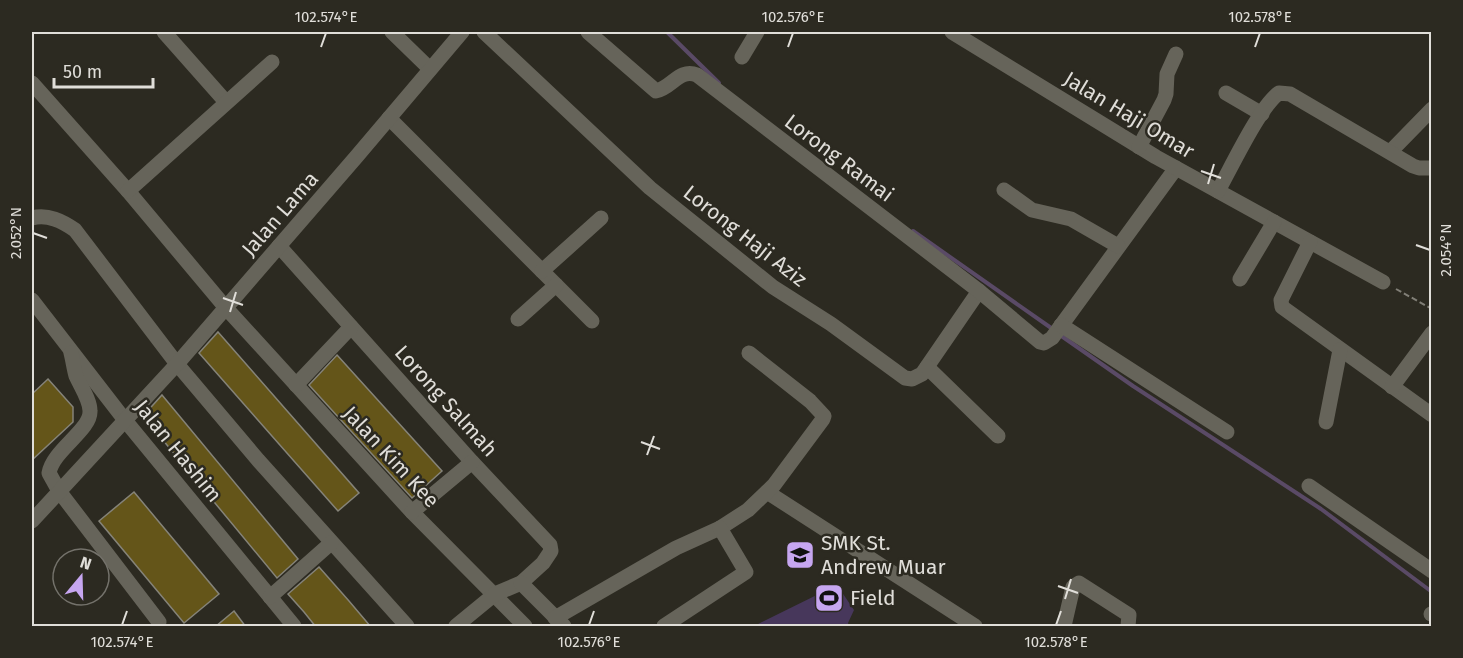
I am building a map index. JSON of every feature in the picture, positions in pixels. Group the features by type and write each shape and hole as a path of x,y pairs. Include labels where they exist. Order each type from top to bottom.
{"street":[{"path":"164,32 226,102"},
{"path":"392,32 430,69"},
{"name":"Jalan Lama","path":"32,521 177,364 462,32"},
{"name":"Lorong Haji Aziz","path":"484,32 650,188 773,287 831,324 905,378 918,377 927,367"},
{"name":"Lorong Ramai","path":"588,32 656,92 683,74 689,72 696,75 979,291 1040,342 1048,342 1056,331"},
{"path":"742,57 757,32"},
{"name":"Jalan Haji Omar","path":"952,32 1139,147 1383,282"},
{"path":"1139,147 1164,100 1167,74 1176,54"},
{"path":"128,191 272,62"},
{"name":"Jalan Kim Kee","path":"32,83 128,191 226,308 412,512 495,594 520,625"},
{"path":"1226,93 1262,114"},
{"path":"1218,191 1262,114 1272,98 1279,93 1290,94 1413,166 1431,168"},
{"path":"1390,151 1431,109"},
{"path":"389,118 592,321"},
{"path":"1176,168 1056,331 1227,432"},
{"path":"1004,190 1032,210 1071,219 1118,246"},
{"path":"32,218 39,216 52,218 75,230 177,364 331,543 407,627"},
{"path":"542,271 601,218"},
{"path":"1240,279 1274,222"},
{"path":"1310,242 1280,303 1286,312 1431,415"},
{"name":"Lorong Salmah","path":"279,246 472,462 550,545 551,552 543,563 521,583"},
{"path":"518,319 556,285"},
{"path":"979,291 927,367 998,436"},
{"name":"Jalan Hashim","path":"32,300 124,419 294,627"},
{"path":"296,385 351,327"},
{"path":"1392,387 1431,333"},
{"path":"70,350 75,373 90,408 90,414 87,422 54,460 49,473 59,490 159,622"},
{"path":"1326,422 1340,350"},
{"path":"456,627 495,594 521,583 559,622 676,548 720,528 748,510 767,492 824,416 810,401 749,353"},
{"path":"412,512 472,462"},
{"path":"1309,486 1431,571"},
{"path":"767,492 975,627"},
{"path":"664,627 746,572 720,528"},
{"path":"270,597 331,543"},
{"path":"1064,627 1073,586 1076,583 1084,584 1129,615 1128,627"}],"path":[{"path":"1383,282 1431,309"}],"shaded area":[{"name":"Field","path":"837,585 854,610 848,623 849,626 754,626"}],"building":[{"path":"218,332 359,493 338,511 199,353"},
{"path":"337,355 442,471 412,498 309,385"},
{"path":"48,379 73,407 73,422 32,460 32,394"},
{"path":"162,395 298,559 277,578 143,416"},
{"path":"134,492 219,594 184,623 99,521"},
{"path":"319,567 371,627 316,627 288,594"},
{"path":"234,611 246,627 215,627"}],"waterway":[{"path":"667,32 719,83"},
{"path":"913,231 1054,330"},
{"path":"1060,335 1133,386 1321,509 1432,592"}],"place":[{"name":"SMK St. Andrew Muar","path":"800,555"},
{"name":"Field","path":"829,598"}]}
